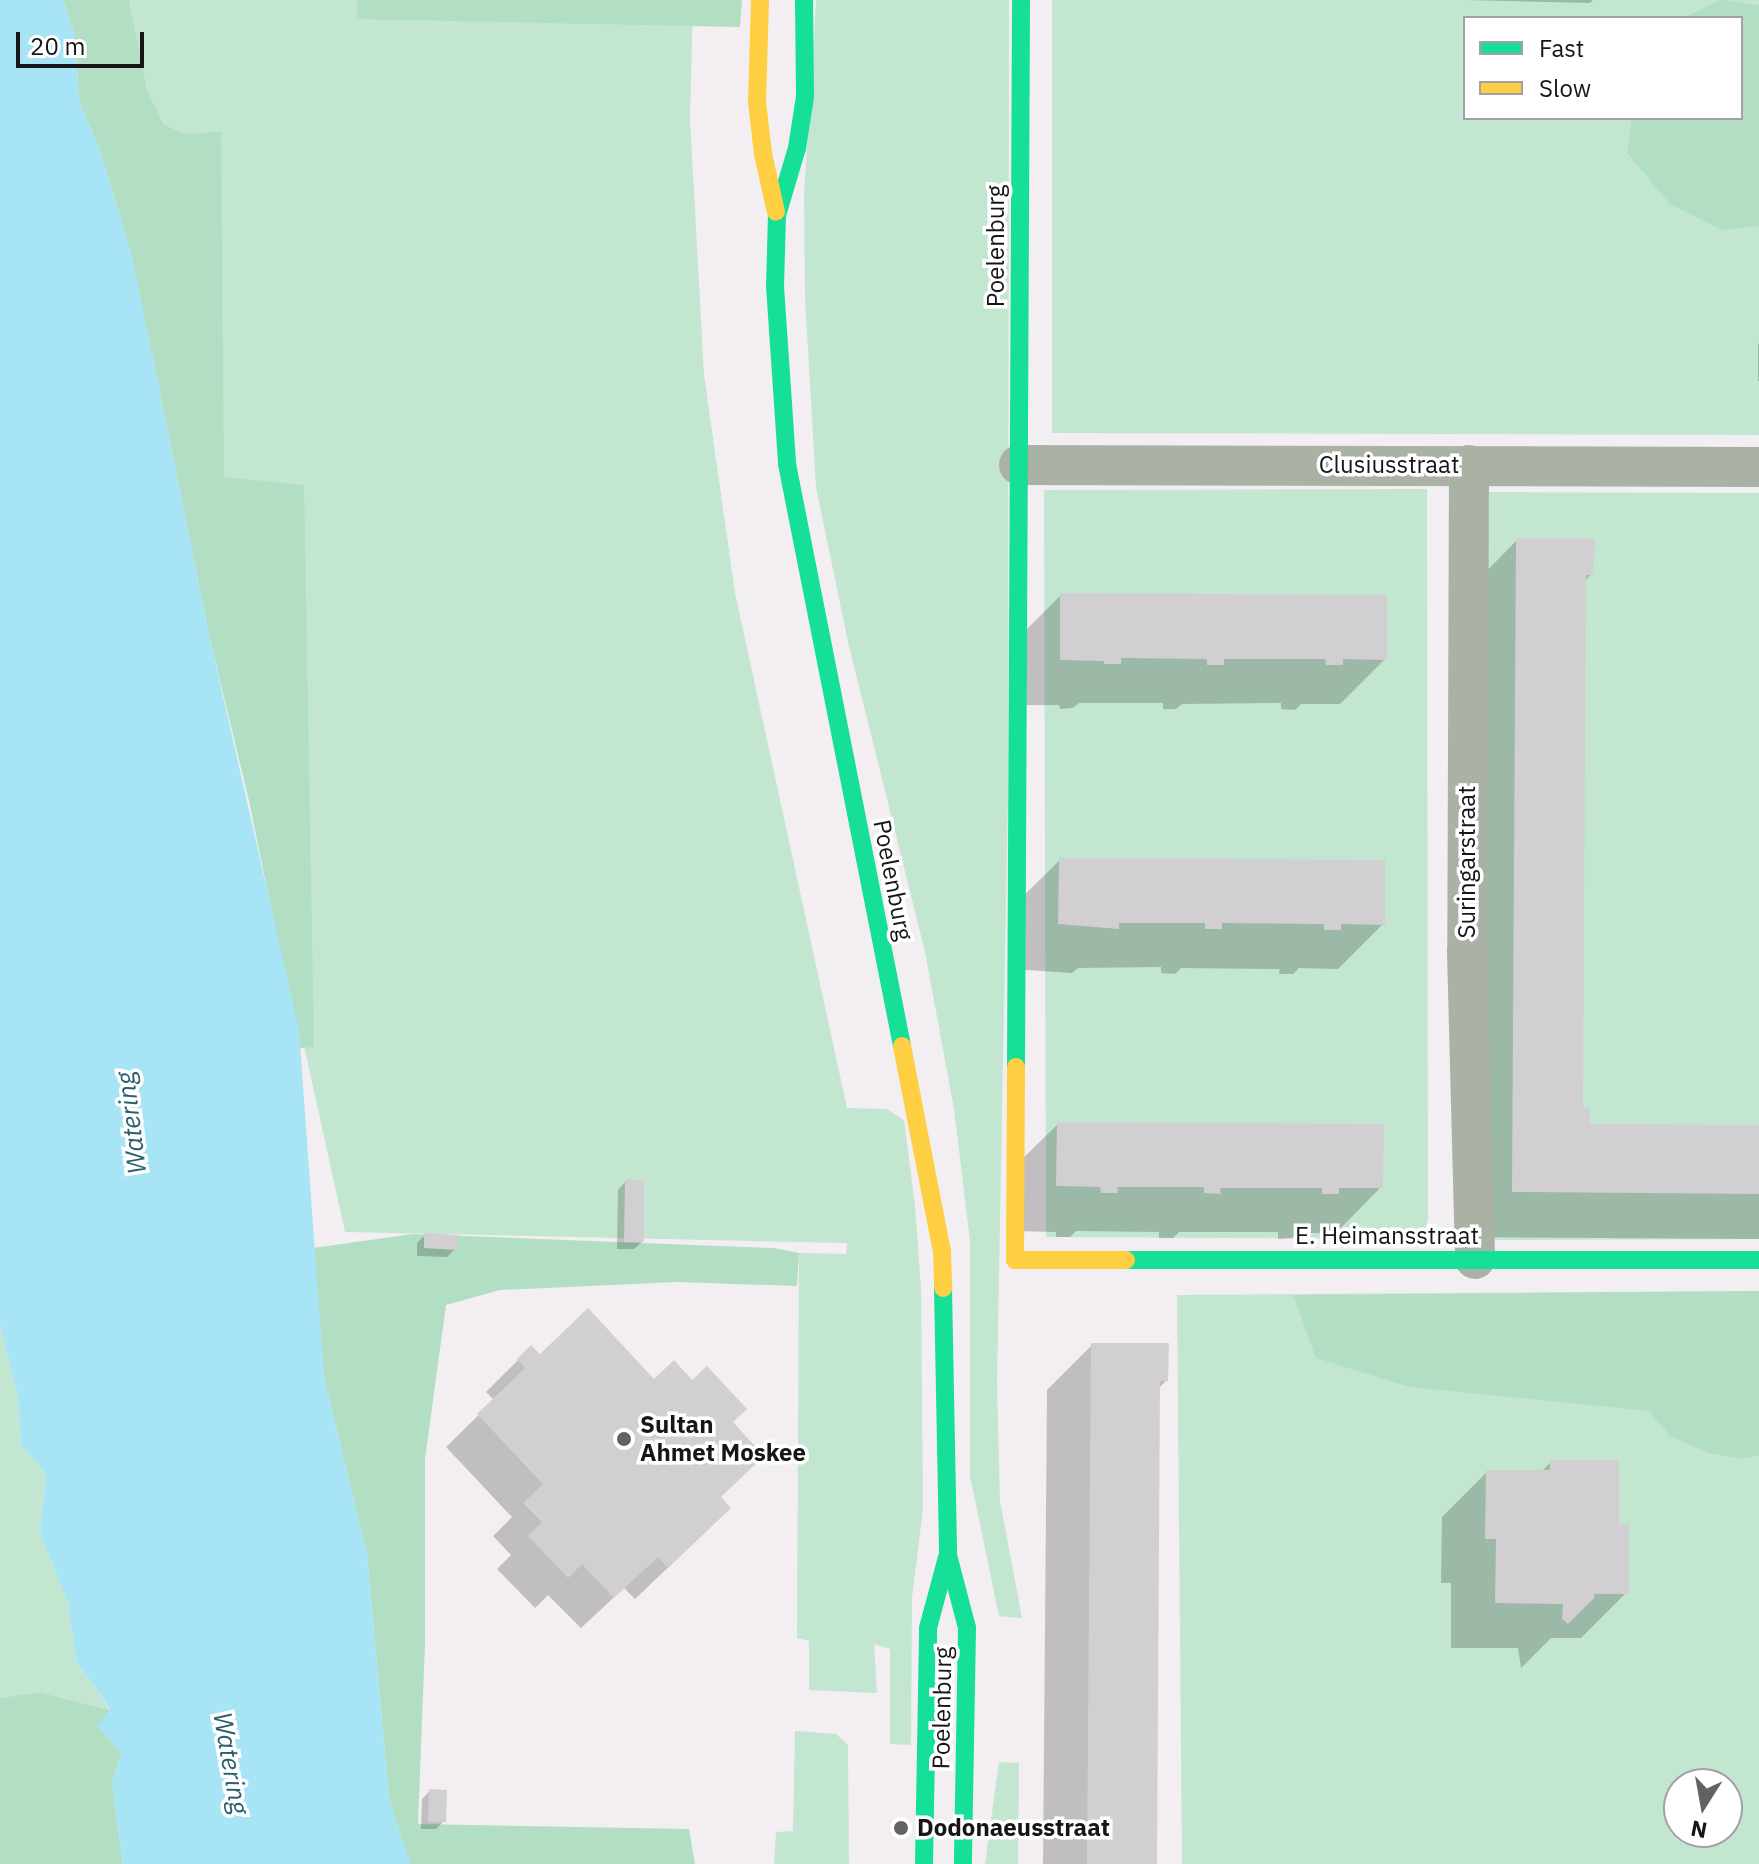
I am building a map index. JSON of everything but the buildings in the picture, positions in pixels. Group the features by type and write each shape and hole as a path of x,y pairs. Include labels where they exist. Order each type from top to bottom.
{"street":[{"name":"Poelenburg","path":"760,0 757,102 763,154 777,215 775,286 787,464 942,1251 948,1555 967,1628 963,1864"},
{"name":"Poelenburg","path":"777,215 797,148 805,97 804,0"},
{"name":"Poelenburg","path":"1015,1260 1021,0"},
{"name":"Clusiusstraat","path":"1019,465 1759,467"},
{"name":"Suringarstraat","path":"1469,465 1467,951 1475,1259"},
{"name":"E. Heimansstraat","path":"1015,1260 1759,1260"},
{"name":"Poelenburg","path":"924,1864 928,1628 948,1555"}],"green space":[{"path":"63,0 129,0 147,90 163,124 184,134 221,132 224,477 304,485 314,1047 300,1048 249,801 210,639 132,256 99,148 79,102 75,37"},
{"path":"74,0 693,0 690,119 704,375 735,593 847,1108 887,1109 904,1120 915,1206 921,1288 923,1509 912,1598 911,1745 890,1744 890,1649 874,1644 877,1693 809,1690 809,1641 797,1638 799,1253 846,1254 847,1243 345,1232"},
{"path":"357,0 742,0 740,27 357,19"},
{"path":"816,0 1009,0 1008,796 997,1383 1000,1501 1022,1618 999,1616 970,1476 970,1241 954,1109 925,952 848,642 816,487 805,298 804,195"},
{"path":"1052,0 1759,0 1759,435 1052,433"},
{"path":"1721,0 1759,5 1759,226 1722,230 1670,204 1627,153 1632,120 1743,120 1743,16 1686,16"},
{"path":"1427,489 1428,1220 1422,1239 1046,1237 1044,490"},
{"path":"1487,492 1759,493 1759,1239 1495,1240 1484,1233"},
{"path":"413,1234 773,1248 799,1253 797,1286 676,1282 500,1290 446,1305 425,1459 425,1644 418,1824 689,1829 695,1864 410,1864 389,1799 367,1555 324,1378 313,1248"},
{"path":"1759,1291 1759,1864 1182,1864 1177,1295"},
{"path":"1759,1291 1759,1455 1742,1459 1708,1453 1670,1436 1649,1411 1409,1387 1316,1358 1293,1295"},
{"path":"0,1324 18,1397 21,1444 46,1474 40,1534 68,1602 76,1661 110,1710 40,1692 0,1698"},
{"path":"40,1692 110,1710 122,1754 112,1782 123,1864 0,1864 0,1698"},
{"path":"795,1731 836,1734 848,1745 849,1864 774,1864 776,1832 793,1831"},
{"path":"999,1762 1019,1763 1018,1864 985,1864"}],"water":[{"name":"Watering","path":"0,0 63,0 75,37 79,102 99,148 132,256 210,639 299,1030 324,1378 367,1555 389,1799 410,1864 123,1864 112,1782 122,1754 97,1726 110,1709 76,1661 68,1602 40,1534 46,1474 21,1444 18,1397 0,1324"}],"traffic: fast":[{"path":"804,0 805,97 797,148 777,215 775,286 787,464 902,1046"},
{"path":"1016,1067 1021,0"},
{"path":"1126,1260 1759,1260"},
{"path":"943,1288 948,1555 967,1628 963,1864"},
{"path":"924,1864 928,1628 947,1557"}],"traffic: slow":[{"path":"760,0 757,102 763,154 776,212"},
{"path":"902,1046 942,1251 943,1288"},
{"path":"1016,1067 1015,1260 1126,1260"}],"place":[{"name":"Sultan Ahmet Moskee","path":"624,1439"},
{"name":"Dodonaeusstraat","path":"901,1828"}]}
